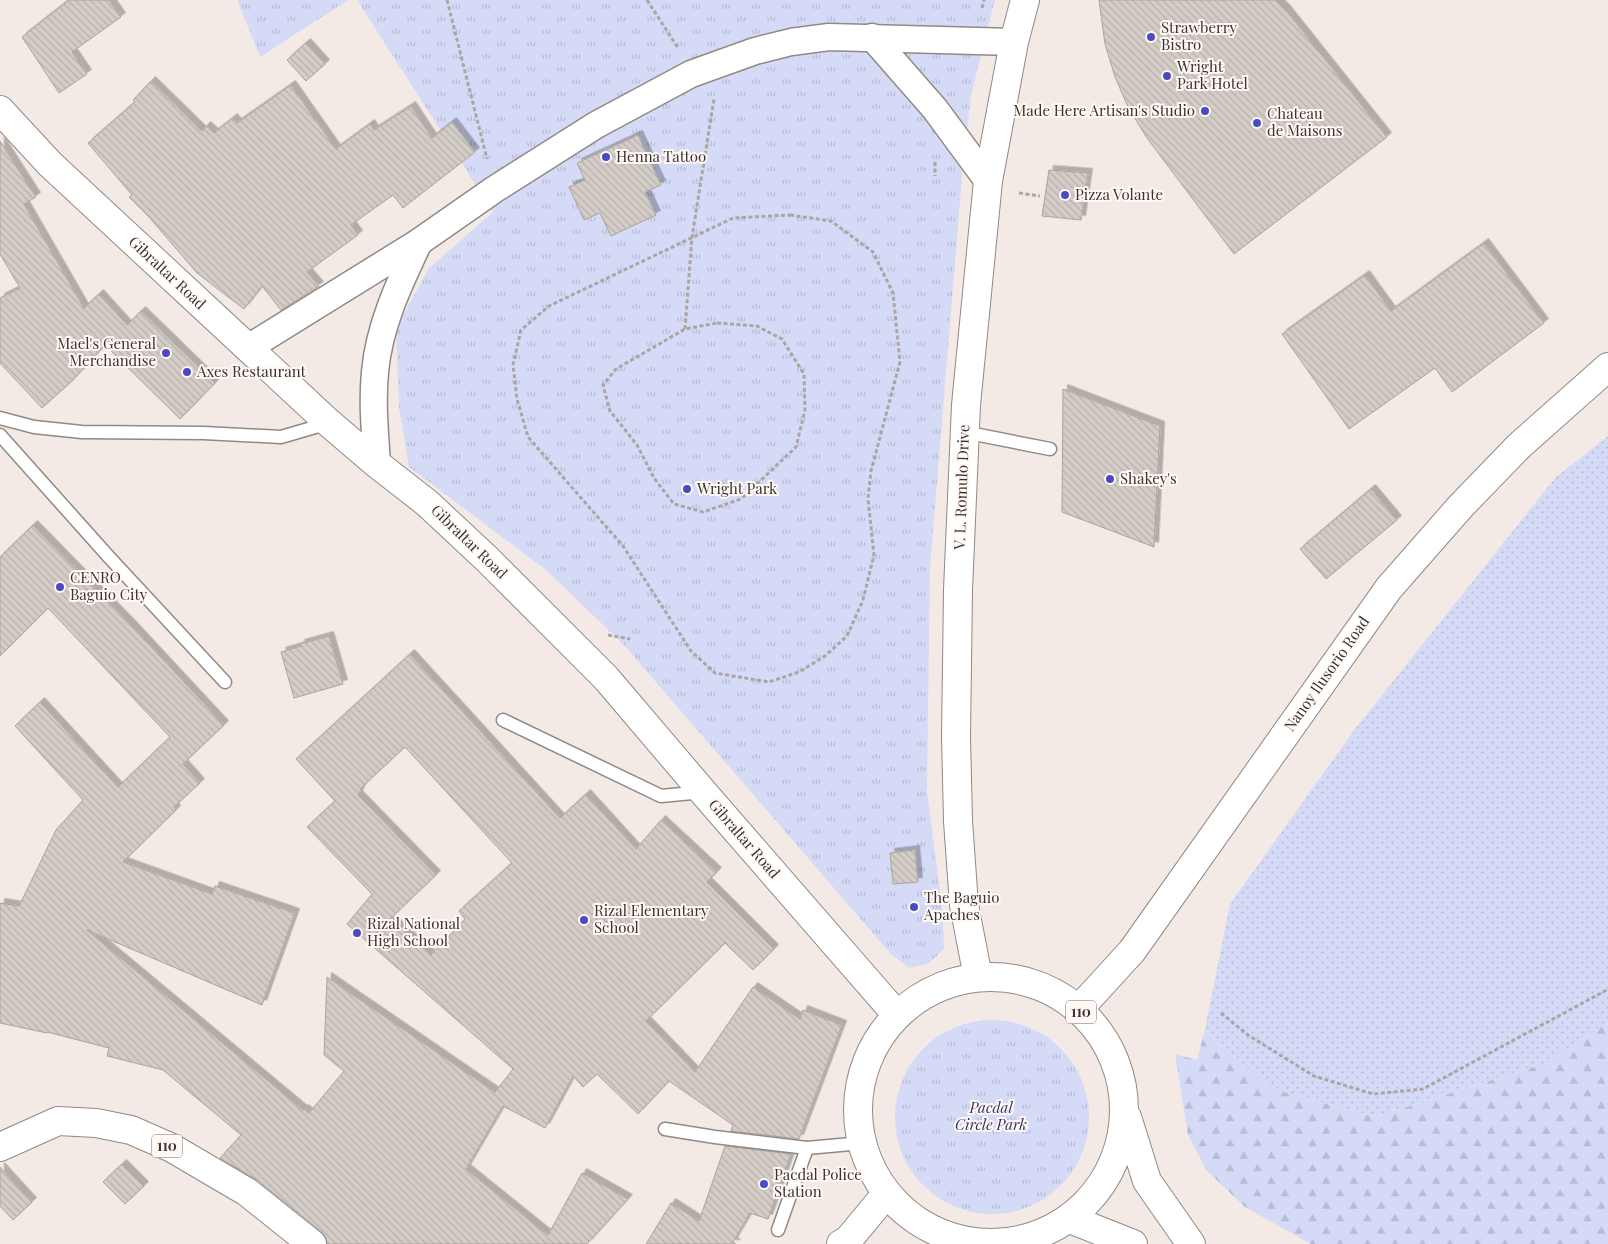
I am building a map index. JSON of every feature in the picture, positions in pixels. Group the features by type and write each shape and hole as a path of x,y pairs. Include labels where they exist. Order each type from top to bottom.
{"main road":[{"name":"V. L. Romulo Drive","path":"978,977 964,905 958,821 956,736 958,590 964,432 988,180 1014,42 1024,0"},
{"name":"Gibraltar Road","path":"0,110 50,164 248,348 377,464 428,503 606,678 897,1015"},
{"name":"Nanoy Ilusorio Road","path":"1079,1009 1132,950 1388,588 1460,507 1519,446 1608,367"},
{"name":"110","path":"1125,1112 1121,1143 1110,1172 1092,1198 1070,1219 1035,1237 1005,1243 974,1243 926,1225 887,1193 868,1160 858,1122 860,1083 874,1046 897,1015 934,989 978,977 1014,978 1048,989 1079,1009 1119,1071 1125,1112 1147,1181 1190,1244"},
{"name":"110","path":"0,1147 58,1121 96,1123 132,1130 172,1148 247,1192 312,1244"},
{"path":"841,1244 848,1240 887,1193"},
{"path":"1070,1219 1129,1243"}],"street":[{"path":"248,348 419,242 495,189 596,125 691,74 755,51 791,42 829,37 1014,42"},
{"path":"872,37 934,109 988,180"},
{"path":"377,464 373,414 375,372 382,331 398,286 419,242"}],"lane":[{"path":"0,418 34,427 82,432 204,433 280,437 329,422"},
{"path":"964,432 1050,449"},
{"path":"0,435 224,682"},
{"path":"503,720 661,796 703,792"},
{"path":"665,1129 807,1148 862,1142"},
{"path":"778,1230 807,1148"}],"path":[{"path":"447,0 485,152"},
{"path":"647,0 678,49"},
{"path":"982,8 984,0"},
{"path":"685,329 692,237 719,64"},
{"path":"1024,193 1040,196"},
{"path":"790,215 831,221 873,252 893,293 900,362 871,472 868,499 874,555 863,600 847,636 825,656 799,672 769,682 716,673 691,651 622,546 528,437 517,399 513,365 521,330 549,306 692,237 733,218 790,215"},
{"path":"717,323 757,326 782,339 804,374 806,410 796,447 741,499 703,512 674,504 654,478 637,446 610,411 603,384 616,368 685,329 717,323"},
{"path":"1221,1013 1248,1035 1314,1076 1373,1094 1422,1089 1608,988"}],"green space":[{"path":"237,0 348,0 260,57"},
{"name":"Wright Park","path":"357,0 995,0 971,95 962,177 930,569 927,791 943,916 944,949 928,964 909,968 890,953 623,644 546,570 409,467 399,407 396,328 429,268 493,212"},
{"path":"1608,436 1608,1022 1546,1063 1375,1117 1269,1088 1205,1029 1230,904 1355,729 1555,478"},
{"name":"Pacdal Circle Park","path":"982,1020 1002,1020 1038,1031 1061,1048 1073,1063 1082,1080 1089,1107 1089,1127 1082,1154 1073,1171 1061,1186 1046,1198 1029,1207 1002,1214 982,1214 946,1203 930,1192 917,1179 906,1163 899,1145 895,1127 895,1107 906,1071 917,1055 930,1042 946,1031 964,1024"},
{"path":"1608,1022 1608,1244 1311,1244 1245,1207 1206,1170 1188,1135 1175,1054 1197,1060 1205,1029 1269,1088 1375,1117 1546,1063"}],"building":[{"path":"69,0 109,0 121,17 72,52 87,74 59,93 22,37"},
{"name":"Chateau de Maisons","path":"1099,0 1276,0 1387,137 1234,254 1147,138 1129,109 1115,77 1105,44"},
{"path":"306,43 325,64 306,81 287,60"},
{"path":"151,81 202,131 206,126 214,133 233,118 237,123 291,85 336,149 370,124 374,130 411,106 432,138 452,122 475,152 403,208 393,195 351,225 358,235 307,272 319,286 281,310 262,286 244,309 197,273 149,217 129,197 132,195 88,143 135,102 133,100"},
{"path":"638,135 661,185 645,192 656,215 611,236 600,213 584,220 569,187 585,180 577,163"},
{"path":"0,141 36,197 24,204 84,308 99,294 127,325 141,311 215,383 180,419 105,345 71,382 42,408 0,363 0,298 20,288 0,254"},
{"name":"Pizza Volante","path":"1049,170 1088,173 1081,220 1042,216"},
{"path":"1484,243 1544,323 1452,392 1435,368 1349,429 1282,334 1365,275 1391,311"},
{"name":"Shakey's","path":"1063,389 1160,426 1154,547 1062,512"},
{"path":"1371,489 1397,520 1326,579 1300,549"},
{"path":"33,525 130,624 224,725 183,764 200,783 174,807 176,810 123,862 212,894 215,886 295,913 262,1005 87,930 303,1110 309,1113 344,1071 324,1055 327,977 495,1092 513,1069 347,924 372,894 307,827 335,801 296,759 410,654 560,818 586,794 636,849 661,820 717,872 707,882 774,949 753,970 725,943 646,1021 695,1072 753,987 800,1019 803,1010 842,1025 799,1139 731,1131 733,1125 669,1081 638,1114 597,1074 583,1087 573,1076 545,1128 503,1106 466,1169 548,1235 582,1173 628,1199 587,1244 327,1244 322,1232 257,1180 220,1158 241,1135 163,1070 107,1056 109,1048 47,1032 0,1023 0,903 19,906 56,830 83,800 15,726 40,702 118,787 170,737 48,608 0,656 0,557","holes":["405,747 512,863 459,911 465,919 431,955 390,919 436,875 358,795 362,787"]},
{"path":"329,636 343,684 294,698 281,652 301,646 300,644"},
{"path":"915,850 918,882 893,884 890,853"},
{"path":"725,1146 791,1154 768,1219 750,1213 733,1242 736,1244 646,1244 671,1203 699,1221"},
{"path":"122,1164 144,1186 125,1204 103,1182"},
{"path":"0,1167 32,1202 13,1220 0,1206"}],"place":[{"name":"Strawberry Bistro","path":"1151,37"},
{"name":"Wright Park Hotel","path":"1167,76"},
{"name":"Made Here Artisan's Studio","path":"1205,111"},
{"name":"Chateau de Maisons","path":"1257,123"},
{"name":"Henna Tattoo","path":"606,157"},
{"name":"Pizza Volante","path":"1065,195"},
{"name":"Mael's General Merchandise","path":"166,353"},
{"name":"Axes Restaurant","path":"187,372"},
{"name":"Shakey's","path":"1110,479"},
{"name":"Wright Park","path":"687,489"},
{"name":"CENRO Baguio City","path":"60,587"},
{"name":"The Baguio Apaches","path":"914,907"},
{"name":"Rizal Elementary School","path":"584,920"},
{"name":"Rizal National High School","path":"357,933"},
{"name":"Pacdal Police Station","path":"764,1184"}]}
